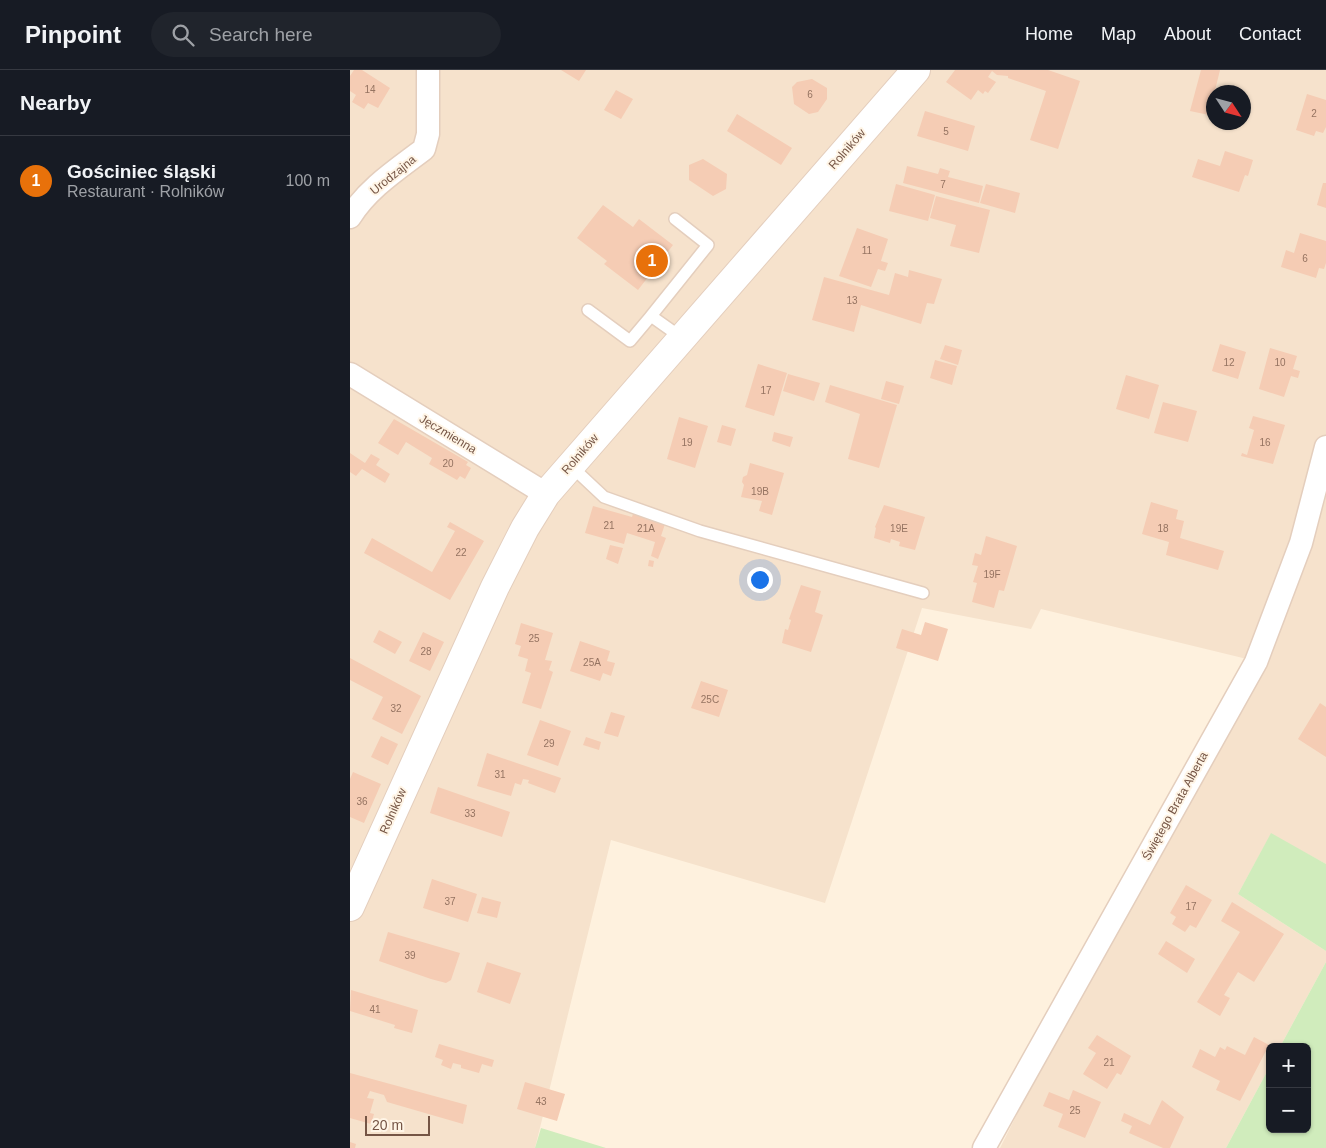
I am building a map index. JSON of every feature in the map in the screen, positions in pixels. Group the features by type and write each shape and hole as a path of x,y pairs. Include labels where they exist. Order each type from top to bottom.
{"street":[{"name":"Urodzajna","path":"350,217 373,189 424,149 428,134 428,70"},
{"name":"Rolników","path":"350,907 491,596 525,528 546,494 916,70"},
{"name":"Jęczmienna","path":"350,374 546,494"},
{"name":"Świętego Brata Alberta","path":"984,1148 1256,662 1301,543 1326,447"}],"lane":[{"path":"588,310 630,342 708,245 675,219"},
{"path":"651,316 682,338"},
{"path":"570,465 604,496 700,531 923,593"}],"shaded area":[{"path":"350,70 1326,70 1326,864 1271,834 1238,894 1326,951 1326,962 1282,1043 1266,1043 1266,1073 1226,1148 1000,1148 1247,659 1041,609 1031,629 922,608 825,903 611,840 535,1148 350,1148"}],"green space":[{"path":"1271,833 1326,864 1326,951 1238,894"},
{"path":"1326,962 1326,1148 1226,1148 1266,1073 1266,1133 1311,1133 1311,1043 1282,1043"},
{"path":"541,1128 606,1148 535,1148"}],"building":[{"path":"354,70 362,70 390,88 378,108 368,103 364,109 352,102 356,95 350,91 350,76"},
{"path":"561,70 586,70 579,81"},
{"path":"955,70 1048,70 1080,81 1058,149 1030,140 1046,91 1008,78 1008,76 997,75 992,71 988,77 996,82 988,93 985,91 983,94 978,90 971,100 946,82"},
{"path":"1201,70 1220,70 1216,85 1206,85 1206,114 1190,111"},
{"path":"812,79 827,88 827,99 818,112 809,114 794,104 792,87 797,82"},
{"path":"616,90 633,99 621,119 604,110"},
{"path":"1307,94 1326,100 1326,127 1323,133 1316,131 1314,136 1296,130"},
{"path":"925,111 975,126 968,151 917,136"},
{"path":"737,114 792,148 781,165 727,131"},
{"path":"1225,151 1253,160 1248,176 1245,175 1239,192 1192,177 1198,159 1220,166"},
{"path":"703,159 727,174 726,189 713,196 689,180 689,165"},
{"path":"907,166 938,174 940,168 950,171 948,177 983,186 979,203 903,183"},
{"path":"1323,183 1326,183 1326,208 1317,205"},
{"path":"896,184 935,195 928,221 889,211"},
{"path":"986,184 1020,193 1015,213 980,203"},
{"path":"936,196 990,210 979,253 950,246 956,225 930,218"},
{"path":"603,205 633,227 639,219 673,245 638,290 604,264 607,261 577,238"},
{"path":"857,228 888,239 881,261 888,263 885,271 878,269 871,287 839,276"},
{"path":"1300,233 1326,241 1326,263 1324,269 1319,268 1316,278 1281,267 1286,250 1294,253"},
{"path":"909,270 942,279 934,304 927,303 921,324 861,305 854,332 812,320 824,277 889,295 895,273 908,277"},
{"path":"1220,344 1246,352 1238,379 1212,371"},
{"path":"945,345 962,350 958,365 940,359"},
{"path":"1270,348 1297,356 1293,369 1300,371 1298,378 1291,376 1284,397 1259,389"},
{"path":"935,360 957,366 952,385 930,378"},
{"path":"758,364 787,373 774,416 745,407"},
{"path":"788,374 820,383 814,401 783,391"},
{"path":"1126,375 1159,385 1149,419 1116,409"},
{"path":"886,381 904,386 899,404 881,399"},
{"path":"830,385 897,405 879,468 848,459 860,414 825,402"},
{"path":"1163,402 1197,411 1188,442 1154,433"},
{"path":"1253,416 1285,425 1273,464 1241,456 1242,453 1247,455 1254,430 1249,428"},
{"path":"679,417 708,426 695,468 667,459"},
{"path":"394,419 468,462 466,465 471,468 465,479 460,476 457,480 429,464 432,458 406,442 398,455 378,443"},
{"path":"722,425 736,429 731,446 717,442"},
{"path":"774,432 793,437 790,447 772,441"},
{"path":"350,453 365,463 371,454 380,459 376,465 390,474 385,483 362,469 356,476 350,472"},
{"path":"750,463 784,473 772,515 759,511 762,501 741,497 744,485 742,482 743,477 747,475"},
{"path":"1151,502 1178,510 1176,519 1184,521 1180,538 1224,551 1218,570 1166,555 1169,542 1142,534"},
{"path":"884,505 925,517 915,550 899,546 900,542 891,539 890,543 874,538 875,527"},
{"path":"593,506 632,517 633,514 665,524 661,536 666,538 658,559 651,556 655,542 627,533 624,544 585,533"},
{"path":"450,522 484,541 450,600 364,553 372,538 432,572 455,531 447,527"},
{"path":"986,536 1017,546 1004,591 999,590 994,608 972,602 977,583 973,582 978,566 972,565 975,553 981,555"},
{"path":"610,545 623,548 618,564 606,559"},
{"path":"649,560 654,561 653,567 648,566"},
{"path":"801,585 821,591 815,612 823,615 811,652 782,643 785,629 788,630 791,620 789,619"},
{"path":"925,622 948,629 938,661 896,648 902,629 921,635"},
{"path":"521,623 553,633 545,660 552,661 549,670 553,672 541,709 522,703 531,673 525,671 528,659 518,656 521,646 515,644"},
{"path":"379,630 402,642 395,654 373,642"},
{"path":"423,632 444,642 430,671 409,661"},
{"path":"580,641 610,651 607,661 615,663 611,676 603,673 600,681 570,671"},
{"path":"350,658 421,696 402,734 372,719 383,697 350,680"},
{"path":"701,681 728,690 719,717 691,708"},
{"path":"1320,703 1326,707 1326,757 1298,739"},
{"path":"611,712 625,716 618,737 604,733"},
{"path":"540,720 571,731 558,766 527,755"},
{"path":"381,736 398,744 388,765 371,757"},
{"path":"586,737 601,742 599,750 583,745"},
{"path":"487,753 561,778 555,793 528,783 529,780 523,779 521,785 515,783 511,796 477,786"},
{"path":"353,772 381,784 364,823 350,817 350,779"},
{"path":"438,787 510,812 502,837 430,813"},
{"path":"432,879 477,894 468,922 423,908"},
{"path":"1186,885 1212,900 1196,928 1190,925 1185,932 1172,924 1176,917 1170,913"},
{"path":"482,897 501,902 497,918 477,913"},
{"path":"1232,902 1284,934 1254,982 1238,972 1224,995 1230,998 1220,1016 1197,1002 1240,932 1221,921"},
{"path":"388,932 460,953 451,980 446,983 379,961"},
{"path":"1166,941 1195,959 1187,973 1158,954"},
{"path":"487,962 521,973 510,1004 477,992"},
{"path":"351,990 418,1010 412,1033 394,1028 395,1025 350,1011"},
{"path":"1097,1035 1131,1056 1121,1075 1117,1073 1107,1089 1083,1074 1096,1053 1088,1048"},
{"path":"1254,1037 1266,1043 1266,1051 1240,1101 1216,1090 1220,1081 1192,1067 1200,1049 1215,1057 1220,1047 1225,1050 1227,1046 1245,1055"},
{"path":"439,1044 494,1060 492,1067 482,1064 479,1073 461,1068 461,1065 453,1063 451,1069 441,1065 443,1060 435,1057"},
{"path":"350,1073 467,1105 463,1124 387,1102 384,1095 370,1091 367,1098 374,1099 370,1113 374,1114 371,1124 350,1118"},
{"path":"525,1082 565,1094 557,1121 517,1109"},
{"path":"1073,1090 1101,1102 1085,1138 1058,1127 1063,1114 1043,1106 1049,1092 1069,1100"},
{"path":"1162,1100 1184,1117 1170,1148 1163,1148 1129,1133 1132,1126 1121,1121 1124,1113 1150,1125"},
{"path":"350,1142 356,1144 355,1148 350,1148"}],"place":[{"name":"Gościniec śląski","path":"652,261"}]}
